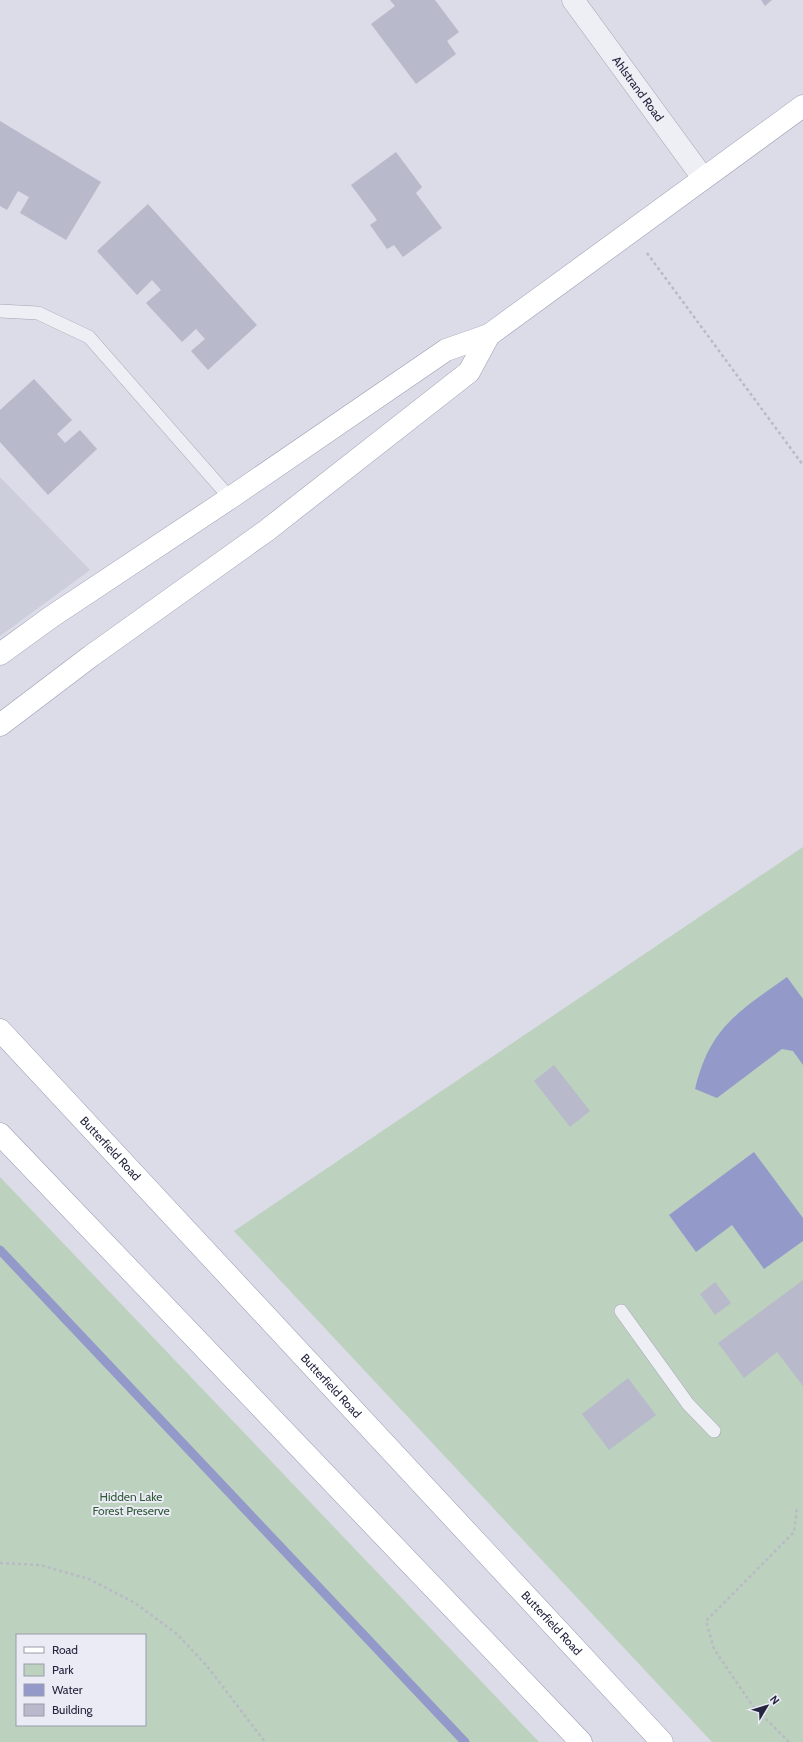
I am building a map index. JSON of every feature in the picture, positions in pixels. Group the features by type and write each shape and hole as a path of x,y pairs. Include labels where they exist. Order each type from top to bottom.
{"main road":[{"path":"0,654 51,617 230,498 446,350 489,335 630,230 803,106"},
{"path":"0,725 91,656 266,531 468,372 489,335"},
{"name":"Butterfield Road","path":"0,1030 662,1742"},
{"path":"0,1134 581,1742"}],"street":[{"name":"Ahlstrand Road","path":"574,0 702,178"}],"lane":[{"path":"0,311 38,313 89,337 230,498"},
{"path":"621,1310 688,1404 714,1431"}],"path":[{"path":"630,230 803,465"},
{"path":"789,1742 752,1705 714,1649 706,1621 794,1532 797,1507"},
{"path":"0,1562 40,1565 89,1579 135,1603 177,1634 207,1666 265,1742"}],"shaded area":[{"path":"0,477 90,570 0,636"}],"green space":[{"path":"803,847 803,1742 712,1742 234,1231"},
{"name":"Hidden Lake Forest Preserve","path":"0,1177 539,1742 0,1742"}],"water":[{"path":"787,977 803,999 803,1065 793,1051 782,1049 717,1098 695,1089 701,1068 709,1050 728,1023 740,1011"},
{"path":"754,1152 803,1218 803,1241 764,1269 732,1225 696,1252 669,1215"}],"building":[{"path":"390,0 435,0 459,32 447,41 456,54 416,84 371,24 395,6"},
{"path":"761,0 772,0 765,6"},
{"path":"0,121 101,182 66,240 20,213 29,197 18,191 7,210 0,206"},
{"path":"396,152 422,187 416,193 442,228 403,257 394,245 387,249 370,225 377,220 351,185"},
{"path":"148,204 257,325 208,370 191,351 205,339 196,329 182,342 146,303 161,290 152,280 137,295 97,251"},
{"path":"34,379 72,420 57,434 65,443 80,430 97,449 48,495 0,442 0,410"},
{"path":"554,1065 590,1111 570,1127 534,1081"},
{"path":"803,1280 803,1386 777,1352 744,1378 718,1343"},
{"path":"715,1282 731,1303 715,1315 700,1294"},
{"path":"628,1378 656,1415 609,1450 582,1414"}],"waterway":[{"path":"0,1250 465,1742"}]}
